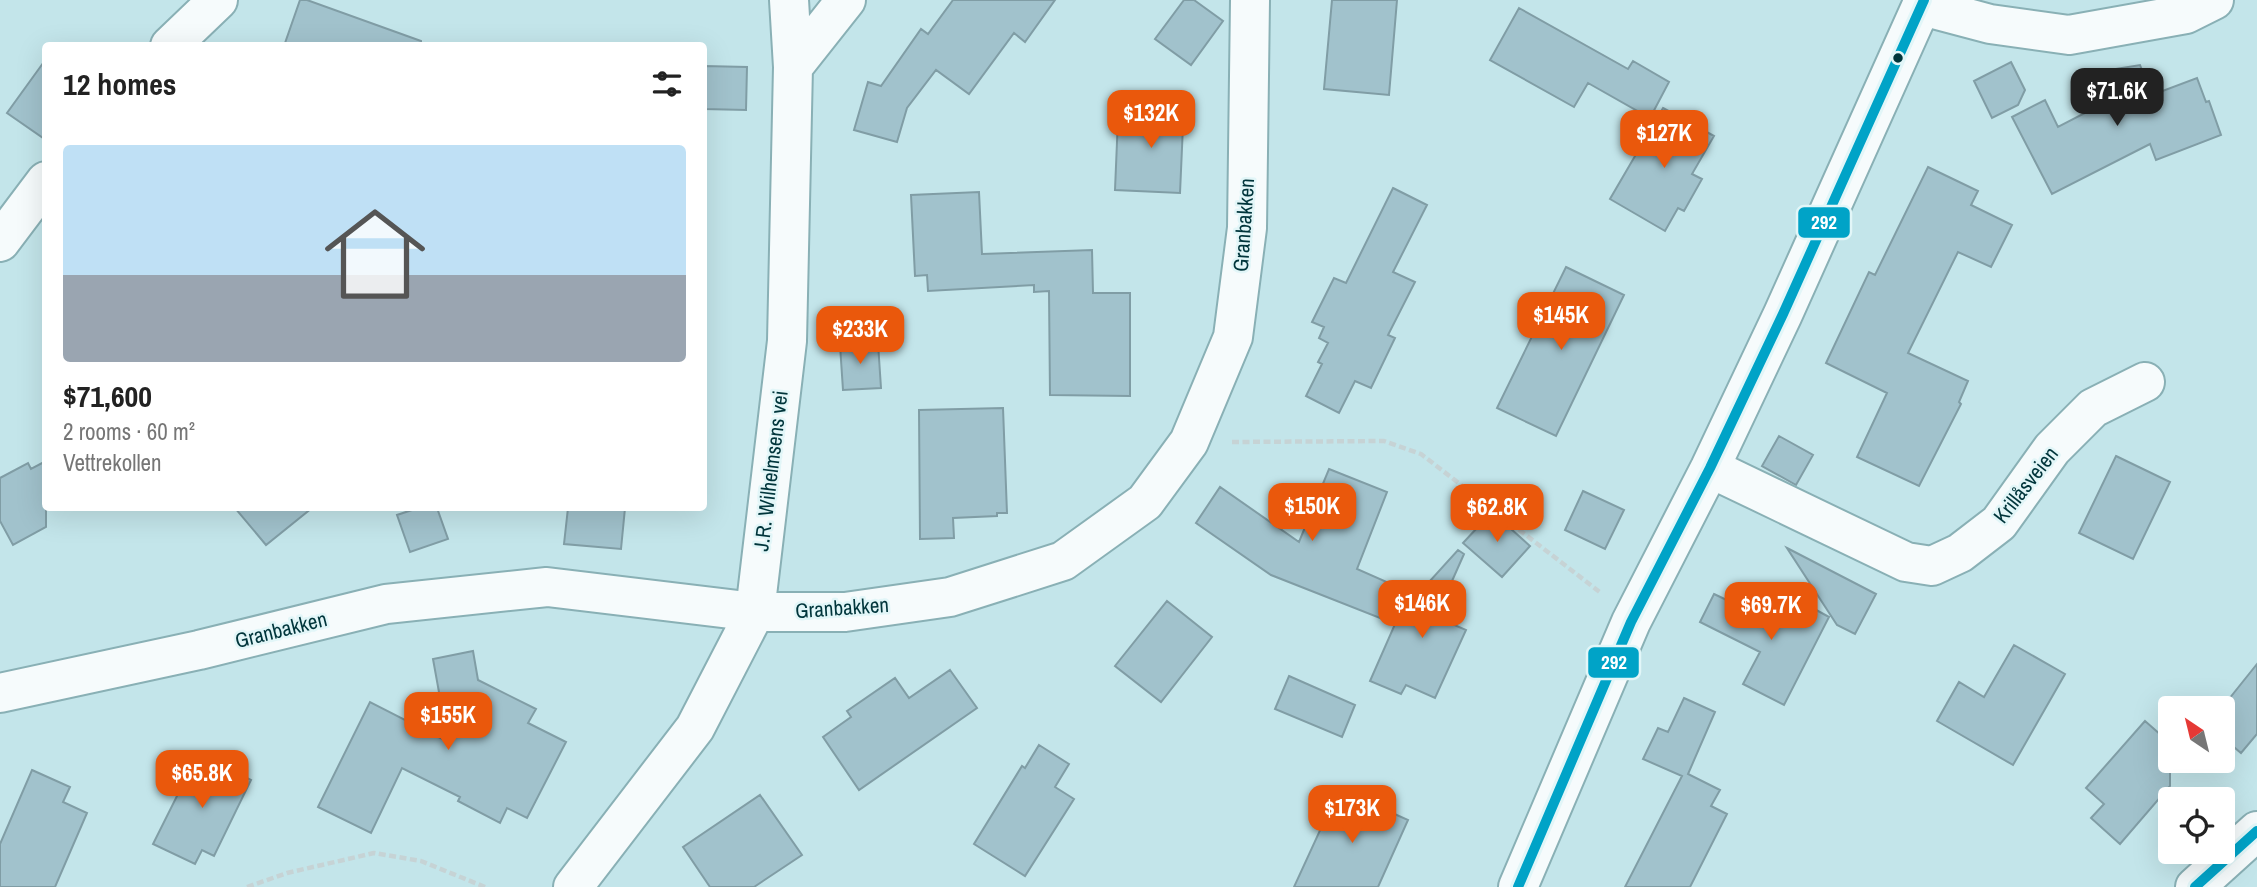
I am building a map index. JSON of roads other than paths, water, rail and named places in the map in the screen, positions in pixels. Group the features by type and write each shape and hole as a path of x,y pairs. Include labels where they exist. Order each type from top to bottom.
{"street":[{"path":"174,42 218,0"},
{"name":"J.R. Wilhelmsens vei","path":"573,887 695,728 755,612 787,341 793,67 789,0"},
{"path":"793,67 846,0"},
{"name":"Granbakken","path":"0,693 198,650 386,604 547,587 755,612 845,612 950,597 1063,561 1145,502 1189,442 1233,337 1247,228 1250,0"},
{"path":"1518,887 1631,622 1710,468 1810,255 1923,3 1990,24 2069,36 2186,15 2214,0"},
{"path":"0,242 42,186"},
{"name":"Krillåsveien","path":"1710,468 1906,562 1932,566 1960,553 1999,523 2052,449 2093,408 2145,382"},
{"path":"2195,887 2257,831"}]}
